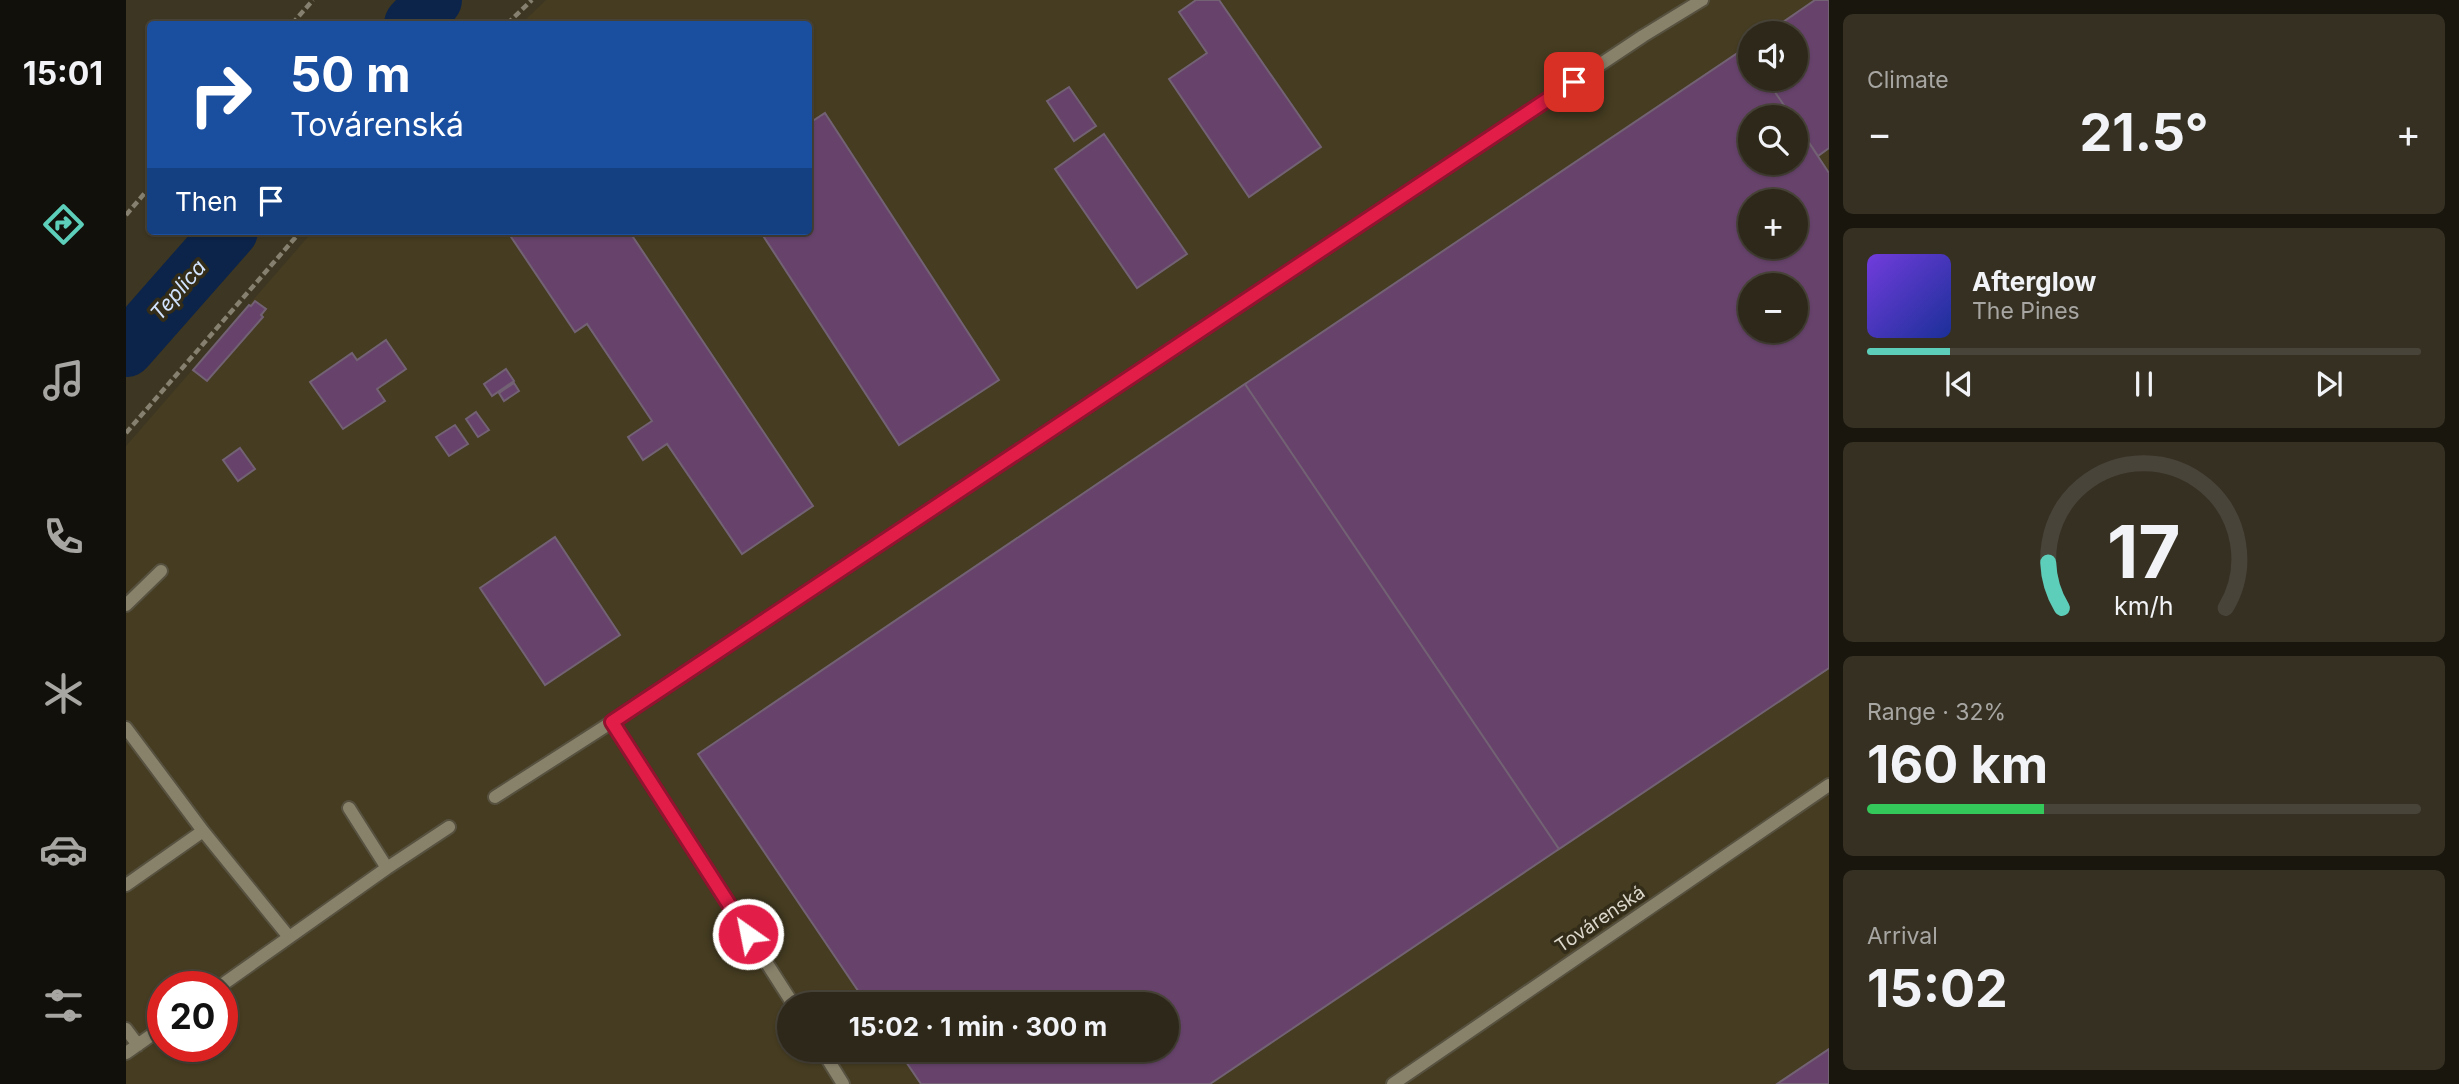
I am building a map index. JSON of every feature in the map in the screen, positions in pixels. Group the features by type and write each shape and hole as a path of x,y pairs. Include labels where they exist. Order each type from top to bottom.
{"lane":[{"path":"495,797 1702,0"},
{"path":"126,605 161,571"},
{"path":"612,722 785,992"},
{"path":"126,728 289,937"},
{"name":"Továrenská","path":"1393,1084 1829,785"},
{"path":"349,808 387,868"},
{"path":"238,973 449,827"},
{"path":"126,885 204,831"},
{"path":"126,1029 138,1045"},
{"path":"126,1053 147,1039"},
{"path":"829,1062 843,1084"}],"path":[{"path":"295,21 313,0"},
{"path":"510,21 532,0"},
{"path":"126,215 147,190"},
{"path":"126,433 298,235"}],"shaded area":[{"path":"546,0 1829,0 1829,1084 126,1084 126,446 310,235 812,235 812,21 524,21"}],"building":[{"path":"1196,0 1219,0 1321,147 1249,197 1169,79 1207,53 1179,12"},
{"path":"1815,0 1829,0 1829,148 1818,156 1808,141 1808,105 1784,105 1774,91 1808,91 1808,21 1784,21"},
{"path":"1738,53 1738,91 1774,91 1784,105 1738,105 1738,175 1808,175 1808,141 1829,173 1829,668 1559,849 1245,384"},
{"path":"1069,87 1096,126 1074,141 1047,101"},
{"path":"825,113 999,380 899,445 763,235 812,235 812,121"},
{"path":"1104,134 1187,254 1137,288 1055,169"},
{"path":"510,235 632,235 813,506 742,554 667,444 643,460 628,437 652,421 587,324 575,332"},
{"path":"255,301 266,309 261,315 263,317 207,381 193,370"},
{"path":"386,340 406,369 377,389 385,401 343,429 310,382 352,353 357,360"},
{"path":"506,369 514,381 492,396 484,384"},
{"path":"514,383 519,391 504,401 499,393"},
{"path":"1245,384 1559,849 1210,1084 921,1084 906,1062 1179,1062 1179,992 859,992 698,754"},
{"path":"476,412 489,430 478,437 466,419"},
{"path":"455,425 468,444 449,456 436,437"},
{"path":"240,448 255,469 238,481 223,460"},
{"path":"555,537 620,635 545,685 480,588"},
{"path":"1829,1049 1829,1084 1777,1084"}],"waterway":[{"name":"Teplica","path":"415,21 434,0"},
{"name":"Teplica","path":"126,349 226,235"}],"route":[{"path":"748,934 612,722 1574,82"}]}
